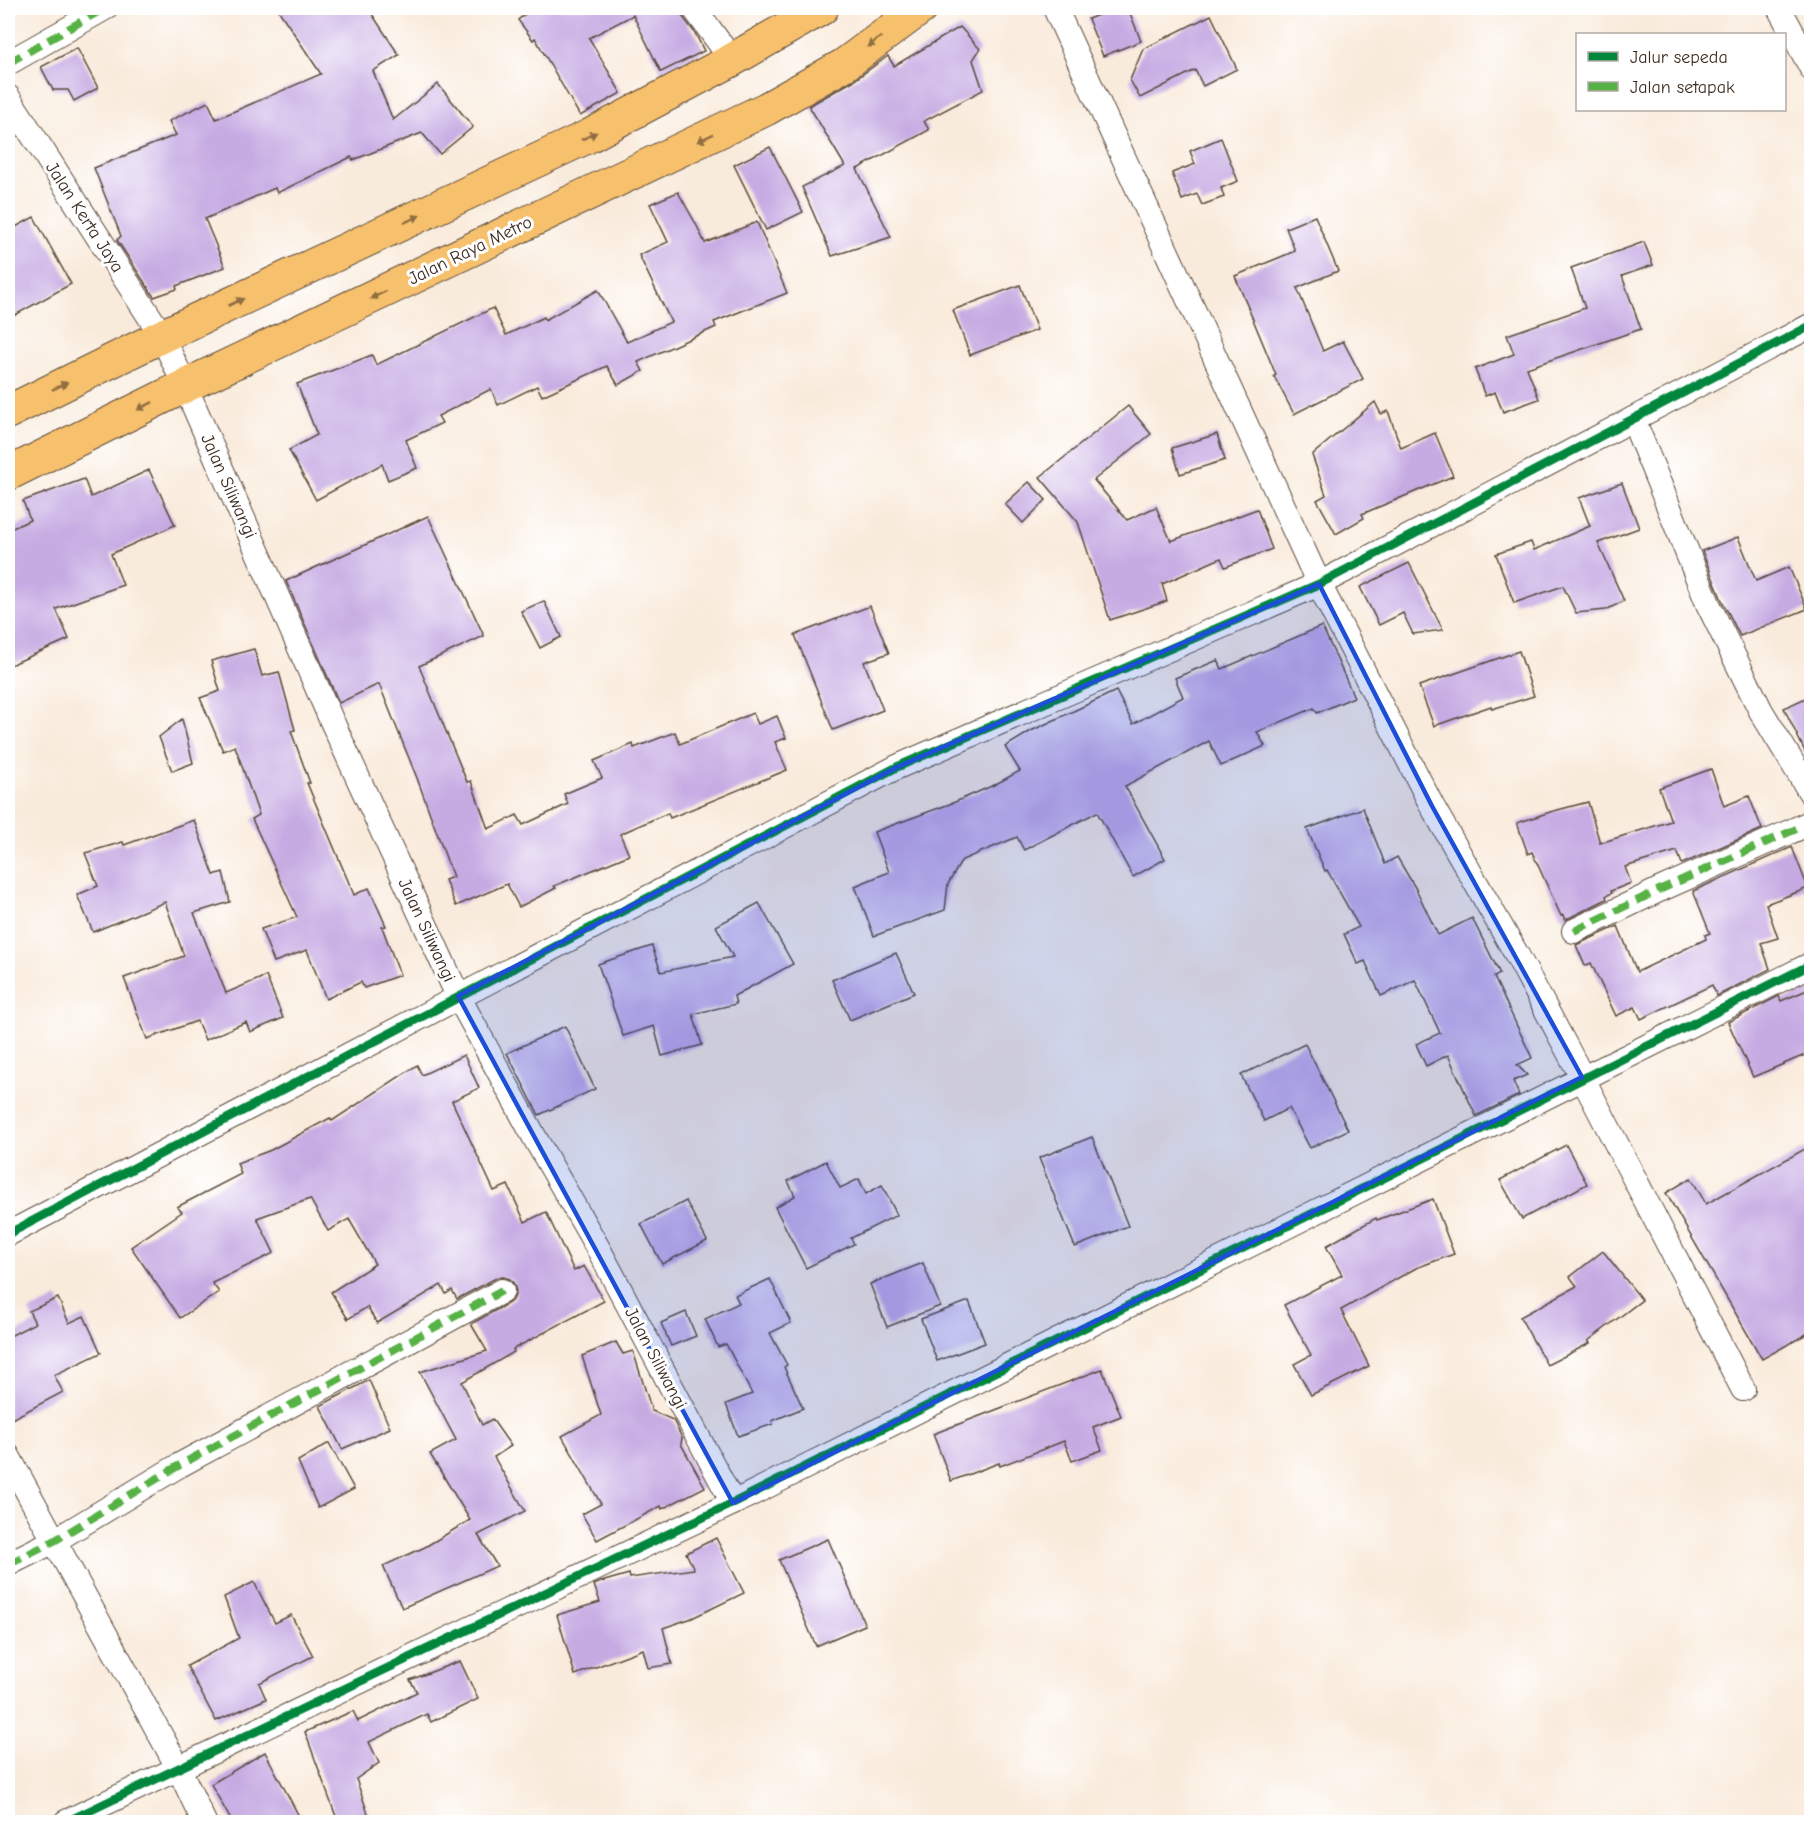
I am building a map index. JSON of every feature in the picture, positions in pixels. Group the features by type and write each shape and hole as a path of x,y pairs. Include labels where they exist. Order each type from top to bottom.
{"highway":[{"path":"8,412 162,336 589,136 732,60 822,8"},
{"name":"Jalan Raya Metro","path":"8,474 766,109 844,64 921,8"}],"street":[{"path":"8,63 105,8"},
{"path":"694,8 732,60"},
{"path":"1055,8 1319,584 1432,806 1517,955 1743,1389"},
{"path":"1779,8 1812,69"},
{"name":"Jalan Kerta Jaya","path":"8,97 162,336"},
{"path":"8,1234 897,767 1319,584 1812,325"},
{"name":"Jalan Siliwangi","path":"162,336 330,717 458,996 599,1250 733,1503"},
{"path":"1633,419 1709,606 1761,711 1812,795"},
{"path":"1574,931 1659,890 1812,822"},
{"path":"66,1822 733,1503 1812,964"},
{"path":"8,1564 54,1541 178,1466 502,1291"},
{"path":"8,1456 179,1768 204,1822"}],"highlighted area":[{"path":"1319,584 1432,806 1582,1077 733,1503 458,996 897,767"}],"building":[{"path":"277,8 368,8 399,55 373,71 393,120 438,84 473,127 440,154 422,133 353,160 351,157 277,193 275,188 205,219 225,267 154,297 117,240 121,236 94,168 176,135 169,121 208,102 216,119 321,74"},
{"path":"533,8 680,8 682,16 695,33 704,51 661,72 633,15 589,38 621,93 580,116 535,38 533,40 518,20"},
{"path":"1095,8 1128,8 1141,41 1103,56 1088,19 1098,15"},
{"path":"1211,15 1237,69 1203,86 1195,70 1140,98 1130,80 1143,49"},
{"path":"960,27 980,49 973,60 983,90 924,121 929,130 857,169 891,237 832,256 802,187 845,166 809,106 853,81 888,56 894,66"},
{"path":"77,48 98,88 74,101 68,90 53,90 41,67"},
{"path":"1221,138 1238,181 1221,188 1224,197 1202,205 1197,194 1182,200 1172,173 1195,164 1190,151"},
{"path":"770,147 803,212 766,230 734,165"},
{"path":"678,192 705,243 757,222 787,293 714,322 716,327 638,362 643,371 618,385 607,366 542,396 537,386 498,405 491,389 438,416 442,423 406,440 417,468 388,480 382,464 316,500 289,450 317,435 297,384 372,355 376,365 493,308 506,335 544,317 545,320 598,290 627,342 671,322 639,255 668,242 650,204"},
{"path":"1315,216 1338,271 1297,288 1323,351 1343,341 1363,379 1294,414 1274,376 1276,375 1235,276 1295,251 1286,228"},
{"path":"34,217 71,284 8,319 8,231"},
{"path":"1644,242 1653,265 1622,276 1641,329 1527,368 1539,399 1503,412 1495,392 1485,396 1475,369 1514,354 1507,335 1585,308 1571,268"},
{"path":"1020,285 1037,330 970,355 953,310"},
{"path":"1375,402 1381,414 1388,411 1401,448 1435,433 1453,476 1362,514 1364,518 1336,534 1317,500 1326,495 1312,455"},
{"path":"1128,406 1151,434 1094,480 1127,520 1156,507 1171,541 1257,509 1272,549 1225,567 1221,558 1162,584 1167,601 1110,620 1078,522 1040,477"},
{"path":"1217,434 1225,460 1180,474 1172,448"},
{"path":"149,470 175,525 111,554 123,585 56,609 69,639 8,666 8,530 30,520 23,501 84,479 91,497"},
{"path":"1029,482 1046,500 1023,523 1005,504"},
{"path":"1622,483 1639,528 1598,543 1624,601 1606,610 1576,613 1563,586 1514,603 1496,554 1531,542 1534,550 1590,526 1579,498"},
{"path":"428,516 484,636 419,666 467,782 471,781 488,829 517,815 523,825 568,804 564,794 602,778 594,761 633,744 634,748 675,732 680,744 753,713 758,724 777,716 786,738 775,742 787,770 670,818 668,813 620,834 629,855 554,886 556,888 519,907 507,884 456,906 445,880 453,877 417,778 379,684 339,703 286,581"},
{"path":"1738,537 1756,581 1789,567 1807,609 1740,636 1702,551"},
{"path":"1409,563 1443,630 1413,634 1403,613 1379,625 1360,587"},
{"path":"544,601 561,637 540,648 521,611"},
{"path":"870,606 889,653 864,662 883,710 833,730 795,635"},
{"path":"1322,626 1354,697 1317,713 1314,708 1257,732 1265,746 1221,766 1209,741 1125,786 1165,859 1133,877 1097,812 1024,850 1017,837 962,860 948,884 945,910 874,936 855,886 889,872 874,832 955,802 1020,771 1005,747 1031,731 1116,691 1133,724 1183,697 1175,678 1218,660 1222,669"},
{"path":"254,649 262,676 279,672 295,730 291,731 310,783 307,783 354,895 369,888 386,926 382,927 400,975 364,988 361,982 326,999 307,950 274,962 261,929 297,917 252,819 259,815 235,746 223,751 200,698 220,691 211,661"},
{"path":"1519,651 1534,696 1492,709 1491,706 1434,726 1419,686"},
{"path":"1812,695 1812,766 1784,708"},
{"path":"182,719 193,763 172,771 159,737"},
{"path":"1711,769 1724,806 1749,796 1762,829 1682,864 1677,851 1625,867 1631,883 1611,891 1612,893 1606,896 1607,899 1565,920 1563,915 1561,916 1532,852 1528,854 1517,823 1588,802 1600,843 1671,821 1659,788"},
{"path":"1363,808 1385,864 1397,857 1416,889 1438,935 1472,918 1500,974 1494,977 1532,1058 1517,1065 1527,1075 1513,1081 1519,1095 1476,1116 1448,1055 1426,1066 1416,1044 1440,1033 1415,980 1381,996 1365,961 1358,964 1344,934 1359,927 1327,870 1325,871 1307,829"},
{"path":"194,820 214,875 223,872 230,902 194,913 226,993 266,976 283,1018 250,1032 246,1022 205,1040 197,1021 147,1039 124,978 184,956 165,902 93,932 77,895 98,886 85,853 123,842 124,845"},
{"path":"1792,847 1808,888 1766,904 1778,938 1761,943 1770,969 1717,996 1712,985 1641,1019 1635,1007 1616,1016 1591,963 1585,966 1576,945 1618,926 1637,972 1706,939 1705,935 1710,933 1693,891"},
{"path":"759,903 793,964 734,996 736,1004 693,1014 702,1045 662,1056 654,1026 623,1036 598,964 652,946 661,972 733,957 716,926"},
{"path":"896,953 914,993 850,1020 832,980"},
{"path":"1812,988 1812,1052 1753,1077 1728,1022 1779,996 1781,1001"},
{"path":"565,1026 595,1089 539,1115 507,1053"},
{"path":"1305,1044 1348,1130 1310,1148 1289,1108 1264,1121 1241,1075"},
{"path":"464,1055 479,1088 452,1101 494,1191 508,1185 525,1222 546,1212 574,1271 584,1266 604,1301 513,1349 514,1352 462,1382 482,1425 492,1419 511,1446 494,1457 525,1511 478,1535 497,1566 402,1608 383,1566 425,1547 470,1520 430,1454 456,1440 420,1372 487,1351 471,1324 509,1303 516,1292 514,1284 510,1279 496,1278 457,1299 452,1290 446,1294 441,1285 377,1323 367,1307 348,1319 331,1292 375,1264 349,1219 328,1231 310,1199 257,1218 274,1253 212,1283 219,1292 180,1318 131,1247 182,1212 177,1207 241,1174 237,1163 271,1150 330,1118 332,1121 417,1065 422,1075"},
{"path":"1092,1137 1128,1226 1075,1247 1039,1158"},
{"path":"1566,1145 1587,1184 1522,1219 1500,1180"},
{"path":"1812,1145 1812,1331 1762,1359 1666,1193 1691,1178 1706,1204"},
{"path":"826,1161 840,1188 859,1179 866,1194 882,1185 897,1215 851,1238 854,1244 806,1268 775,1207 795,1196 788,1181"},
{"path":"1433,1199 1454,1254 1416,1268 1341,1310 1369,1366 1311,1395 1294,1364 1311,1355 1284,1305 1342,1275 1326,1246 1376,1218 1377,1220"},
{"path":"686,1201 707,1241 662,1264 641,1224"},
{"path":"1603,1251 1642,1300 1588,1341 1590,1343 1547,1365 1520,1317 1577,1286 1570,1277"},
{"path":"923,1263 940,1306 887,1327 870,1284"},
{"path":"770,1279 791,1323 770,1333 787,1365 784,1367 803,1408 772,1421 773,1424 738,1436 726,1404 752,1394 726,1344 718,1347 705,1319 739,1303 735,1295"},
{"path":"58,1298 69,1323 84,1316 101,1353 54,1375 63,1392 8,1421 8,1337 35,1323 29,1311"},
{"path":"969,1301 985,1343 937,1361 921,1319"},
{"path":"686,1312 696,1336 671,1346 661,1323"},
{"path":"616,1342 623,1354 633,1351 652,1411 673,1420 682,1438 681,1444 705,1487 662,1509 661,1506 597,1540 582,1514 601,1504 562,1436 601,1415 582,1356"},
{"path":"1102,1369 1121,1416 1093,1427 1102,1450 1072,1461 1064,1441 1000,1466 999,1463 951,1481 933,1434"},
{"path":"369,1380 390,1428 342,1449 320,1406"},
{"path":"329,1443 354,1489 318,1508 298,1461"},
{"path":"716,1538 744,1593 692,1618 663,1628 672,1664 648,1668 643,1649 575,1675 557,1615 600,1602 594,1585 601,1582 629,1574 630,1578 694,1569 686,1553"},
{"path":"828,1539 865,1625 816,1646 779,1560"},
{"path":"254,1582 275,1623 291,1615 313,1656 259,1683 266,1699 216,1721 187,1666 239,1638 224,1597"},
{"path":"460,1661 478,1699 431,1722 427,1714 369,1742 379,1763 356,1779 371,1822 338,1822 305,1732 353,1711 358,1721 417,1692 410,1680"},
{"path":"265,1752 302,1822 232,1822 211,1784"}],"marked path":[{"path":"8,63 105,8"},
{"path":"1574,931 1659,890 1812,822"},
{"path":"8,1564 54,1541 178,1466 502,1291"}],"cycle path":[{"path":"8,1234 897,767 1319,584 1812,325"},
{"path":"66,1822 733,1503 1812,964"}]}
